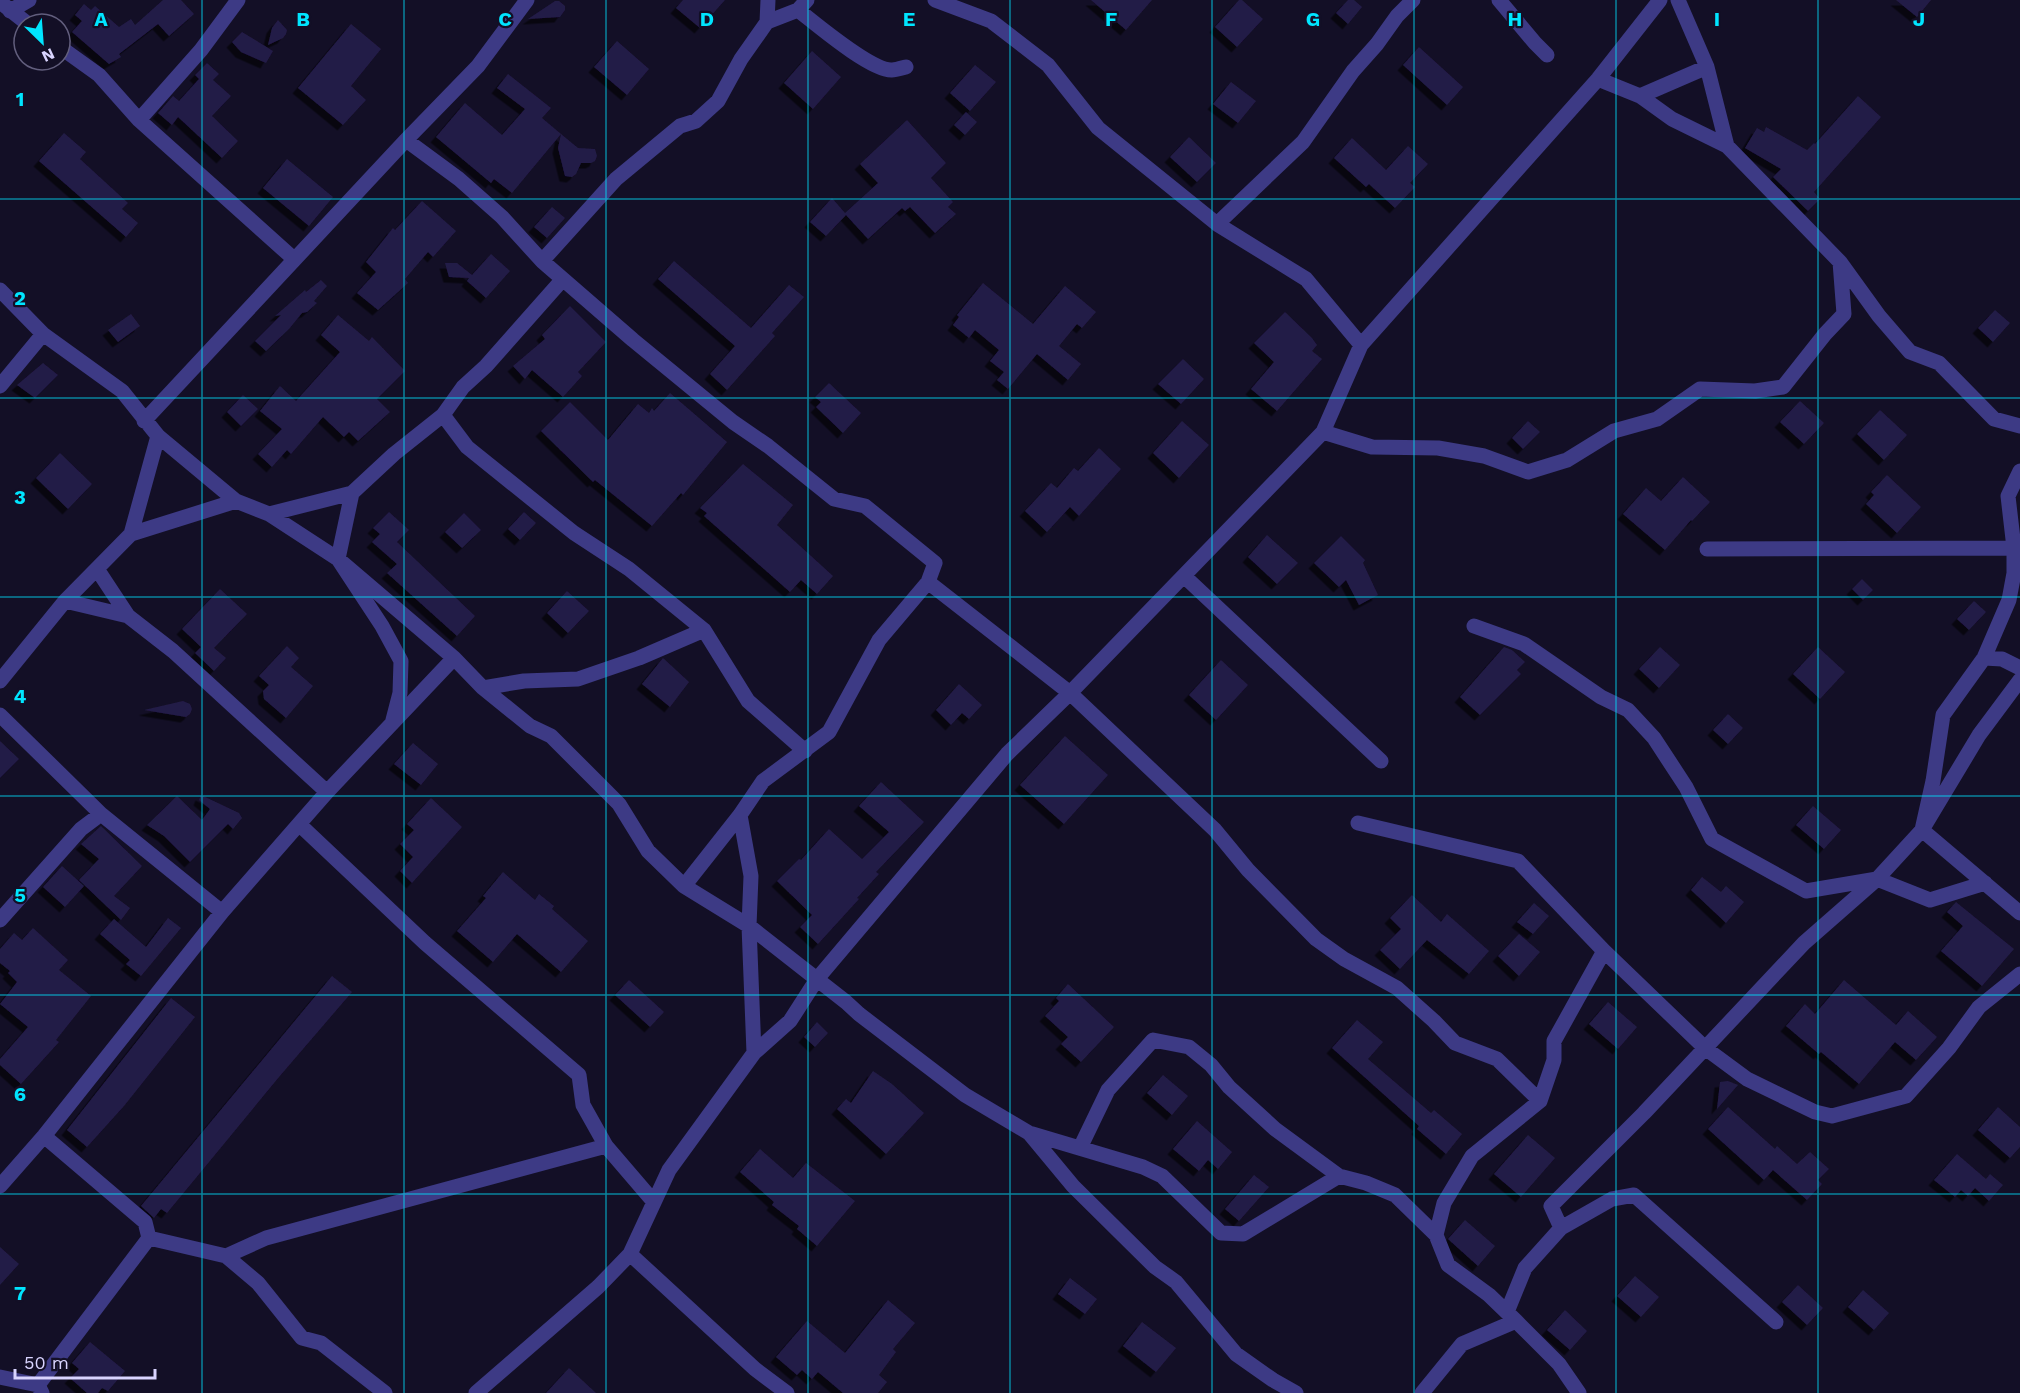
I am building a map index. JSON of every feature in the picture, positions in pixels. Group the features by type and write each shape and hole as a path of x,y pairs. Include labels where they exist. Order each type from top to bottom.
{"street":[{"path":"5,6 29,0"},
{"path":"139,120 201,50 238,0"},
{"path":"144,421 478,66 526,0"},
{"path":"767,22 768,0"},
{"path":"935,0 991,21 1048,65 1098,128 1217,224 1306,279 1361,345"},
{"path":"1217,224 1304,141 1353,71 1377,44 1396,8 1413,0"},
{"path":"1499,0 1534,43 1547,55"},
{"path":"476,1393 598,1287 630,1254 669,1170 754,1053 790,1021 817,979 1007,754 1070,693 1323,432 1361,345 1598,78 1660,0"},
{"path":"1678,0 1707,67 1727,146"},
{"path":"542,261 616,179 681,126 696,121 718,101 741,58 767,22 803,5 841,44 865,59 890,71 906,67"},
{"path":"72,56 99,75 139,120 294,259"},
{"path":"1640,96 1707,67"},
{"path":"1598,78 1640,96 1672,119 1727,146 1840,262 1879,316 1910,352 1939,363 1994,419 2020,426"},
{"path":"406,140 459,179 502,217 542,261 562,279 733,422 768,446 834,499 865,506 936,563 928,582 879,640 829,732 763,781 740,815 684,885"},
{"path":"1323,432 1372,447 1438,448 1484,456 1528,472 1567,460 1614,431 1657,419 1700,389 1755,392 1783,387 1844,314 1840,262"},
{"path":"269,514 352,493 394,454 443,416 463,387 486,366 562,279"},
{"path":"0,290 43,334 122,391 158,436 236,501 269,514 338,559 454,658 483,688 530,726 551,736 619,804 648,851 684,885 749,926 965,1095 1029,1133 1143,1167 1162,1176 1221,1233 1243,1234 1339,1176"},
{"path":"0,386 43,334"},
{"path":"1994,419 2020,413"},
{"path":"443,416 467,447 574,533 629,569 704,630 748,701 805,751"},
{"path":"0,681 65,601 131,534 158,436"},
{"path":"1922,830 1933,781 1943,715 1984,658 2009,600 2017,548 2008,496 2020,471"},
{"path":"352,493 338,559 382,626 401,661 400,693 393,723"},
{"path":"131,534 236,501"},
{"path":"1707,549 2017,548"},
{"path":"98,569 128,616 173,651 327,792"},
{"path":"1184,576 1381,761"},
{"path":"928,582 1070,693 1215,830 1248,870 1316,939 1344,959 1397,988 1455,1043 1497,1059 1540,1101"},
{"path":"65,601 128,616"},
{"path":"1474,626 1524,644 1601,697 1628,710 1654,738 1686,787 1712,839 1806,891 1877,879 1930,900 1985,883"},
{"path":"483,688 524,681 578,679 639,658 704,630"},
{"path":"0,1186 44,1137 222,912 327,792 454,658"},
{"path":"1984,658 2002,659 2020,668"},
{"path":"1561,1228 1551,1206 1644,1113 1804,943 1877,879 1922,830 1979,735 2020,680"},
{"path":"0,716 101,814 222,912"},
{"path":"0,920 81,828 101,814"},
{"path":"740,815 751,876 749,926 754,1053"},
{"path":"1358,823 1518,861 1604,951 1705,1048 1747,1079 1815,1112 1832,1116 1906,1096 1949,1047 1979,1007 2020,974"},
{"path":"300,825 425,943 579,1075 583,1105 606,1146 654,1202"},
{"path":"1922,830 2020,913"},
{"path":"1436,1235 1444,1203 1472,1156 1540,1101 1554,1060 1554,1041 1604,951"},
{"path":"1080,1148 1108,1090 1153,1040 1189,1047 1275,1128 1339,1176 1366,1183 1395,1195 1436,1235 1448,1265 1489,1296 1511,1317 1559,1364 1579,1393"},
{"path":"1029,1133 1073,1186 1155,1267 1176,1281 1236,1354 1296,1393"},
{"path":"0,1377 40,1389 149,1238 145,1222 44,1137"},
{"path":"226,1256 266,1238 606,1146"},
{"path":"1422,1393 1462,1344 1511,1317 1525,1268 1561,1228 1612,1199 1634,1196 1776,1322"},
{"path":"149,1238 226,1256 258,1283 302,1338 321,1343 385,1393"},
{"path":"630,1254 755,1369 787,1393"}],"building":[{"path":"163,0 181,0 194,14 169,36 158,24 119,54 121,57 109,64 72,32 82,21 75,15 84,4 91,10 95,6 119,27 131,19 135,25"},
{"path":"683,0 725,0 700,28 676,8"},
{"path":"1091,0 1152,0 1126,30"},
{"path":"1239,0 1242,0 1263,19 1237,47 1215,27"},
{"path":"1348,0 1354,0 1362,7 1348,24 1336,13"},
{"path":"1896,0 1931,0 1917,17"},
{"path":"555,1 565,6 560,17 528,19"},
{"path":"278,20 287,30 286,34 283,38 268,45 272,28"},
{"path":"351,24 381,49 351,86 366,100 343,125 298,88"},
{"path":"242,32 273,51 266,63 241,52 232,42"},
{"path":"617,41 649,69 627,95 594,67"},
{"path":"1419,47 1463,87 1447,105 1403,65"},
{"path":"812,51 841,77 813,109 784,83"},
{"path":"207,63 219,74 213,80 231,96 212,116 238,141 222,158 178,117 172,125 158,113 173,96 179,101 199,79 195,75"},
{"path":"975,65 996,82 970,111 950,93"},
{"path":"508,74 551,108 542,118 561,134 512,193 494,179 491,183 436,137 465,103 502,135 525,109 497,88"},
{"path":"1231,82 1256,101 1238,123 1213,104"},
{"path":"1858,96 1881,117 1814,192 1820,199 1808,211 1773,177 1781,169 1745,148 1757,128 1764,132 1766,127 1807,150"},
{"path":"966,112 977,122 965,135 954,125"},
{"path":"907,120 946,163 931,178 953,202 948,207 956,214 935,233 910,207 905,211 902,208 868,239 846,215 826,236 810,222 832,198 845,213 878,183 860,164"},
{"path":"64,133 86,152 80,159 128,203 122,209 138,223 126,237 39,161"},
{"path":"561,134 578,148 595,149 597,156 591,163 581,163 572,177 565,176 558,148"},
{"path":"1189,137 1216,163 1197,182 1170,157"},
{"path":"1352,138 1386,170 1408,146 1428,164 1410,183 1415,187 1395,208 1369,184 1366,187 1334,158"},
{"path":"287,159 333,197 309,226 263,188"},
{"path":"422,201 456,231 433,257 428,252 405,279 408,283 378,310 357,293 376,272 366,262 393,228 395,230"},
{"path":"552,207 565,218 547,238 534,227"},
{"path":"491,254 510,271 486,298 467,281 469,278 449,277 445,263 457,263 472,275"},
{"path":"674,261 751,328 789,285 804,297 772,333 775,336 727,390 710,374 735,346 658,279"},
{"path":"321,280 327,286 314,301 317,303 307,312 302,313 266,351 255,341 281,315 275,316 305,290 306,292"},
{"path":"983,283 1033,324 1065,286 1096,312 1082,328 1077,324 1059,346 1081,364 1068,380 1037,354 1008,389 997,380 1004,372 990,361 999,350 975,330 969,338 953,325 959,317 957,315"},
{"path":"570,306 606,342 578,372 582,376 563,397 532,370 525,379 513,366 545,339 542,335"},
{"path":"1995,310 2010,323 1993,342 1978,328"},
{"path":"1285,312 1312,338 1317,345 1312,351 1322,359 1277,411 1251,389 1274,362 1254,343"},
{"path":"131,314 140,326 118,342 108,330"},
{"path":"338,315 369,341 372,337 405,371 377,399 390,412 358,441 349,432 344,437 323,417 291,454 287,450 272,467 258,454 282,429 260,411 280,386 296,401 340,352 321,335"},
{"path":"1183,359 1204,379 1181,404 1158,384"},
{"path":"43,363 58,375 35,398 17,385"},
{"path":"829,383 861,413 843,433 816,407 821,402 815,397"},
{"path":"670,393 727,442 683,495 681,493 652,526 595,480 593,482 541,431 570,402 608,440 638,404 649,413 652,408 654,411"},
{"path":"243,395 258,409 241,426 227,412"},
{"path":"1800,401 1824,423 1804,444 1780,422"},
{"path":"1880,410 1907,435 1884,460 1857,434"},
{"path":"1182,421 1209,445 1179,478 1153,453"},
{"path":"1528,421 1540,432 1523,449 1512,438"},
{"path":"1099,448 1121,469 1079,516 1070,507 1047,532 1025,511 1051,483 1057,488 1074,468 1078,471"},
{"path":"60,453 92,484 68,509 36,478"},
{"path":"743,464 793,505 777,525 833,576 817,594 801,580 790,592 704,516 707,513 700,508"},
{"path":"1887,475 1921,507 1897,533 1866,504 1874,495 1871,492"},
{"path":"1683,477 1710,502 1665,550 1623,514 1646,488 1661,501"},
{"path":"389,512 409,530 397,542 475,616 457,636 387,573 397,564 372,542 380,534 373,528"},
{"path":"524,512 536,523 520,540 508,529"},
{"path":"464,513 481,530 462,548 445,532"},
{"path":"1267,535 1298,563 1277,584 1248,557"},
{"path":"1341,536 1365,560 1363,563 1378,595 1359,605 1346,580 1339,587 1314,563"},
{"path":"1862,579 1873,590 1863,600 1852,589"},
{"path":"220,589 247,614 214,648 226,658 214,671 195,653 201,647 182,629"},
{"path":"567,591 589,611 568,633 547,613"},
{"path":"1974,601 1986,612 1969,630 1957,619"},
{"path":"287,646 299,658 291,667 313,686 286,718 264,699 263,691 269,685 259,676"},
{"path":"1504,647 1512,650 1525,662 1517,670 1521,674 1480,715 1460,697"},
{"path":"1660,647 1680,665 1659,688 1639,669"},
{"path":"1818,647 1845,672 1820,699 1793,674"},
{"path":"663,658 689,682 670,707 642,684"},
{"path":"1221,660 1248,685 1216,720 1189,695"},
{"path":"959,684 982,705 969,719 962,713 951,725 936,710"},
{"path":"183,701 190,704 192,709 186,717 144,710"},
{"path":"1728,714 1743,728 1728,744 1713,730"},
{"path":"1065,736 1108,775 1064,824 1020,785"},
{"path":"0,741 19,759 0,778"},
{"path":"413,743 438,764 421,785 394,764"},
{"path":"881,782 924,822 876,872 879,874 857,898 859,899 818,944 800,927 812,915 777,881 799,859 801,860 829,829 862,859 889,832 859,806"},
{"path":"201,795 239,813 242,818 233,829 228,824 190,862 164,836 147,825 177,796 202,820 210,809 199,800"},
{"path":"431,798 462,827 412,883 400,871 413,857 400,844 414,830 407,824"},
{"path":"1813,806 1841,830 1824,849 1796,825"},
{"path":"101,826 142,866 114,896 130,908 121,920 79,880 99,859 81,844"},
{"path":"62,866 84,886 65,907 43,887"},
{"path":"503,872 535,900 539,894 554,906 552,909 588,941 561,972 517,934 493,962 457,931 486,898 483,896"},
{"path":"1702,877 1721,892 1726,886 1744,902 1726,923 1691,890"},
{"path":"1412,895 1441,922 1447,914 1489,951 1469,974 1427,940 1400,969 1380,950 1401,929 1390,918"},
{"path":"1956,902 2014,949 1982,986 1941,951 1963,926 1947,912"},
{"path":"1534,903 1549,916 1533,934 1517,922"},
{"path":"168,918 181,928 141,976 126,964 130,960 100,934 114,919 146,947"},
{"path":"33,928 68,960 59,970 91,996 56,1040 59,1042 21,1084 0,1065 0,1059 28,1027 0,1004 17,982 8,973 10,971 0,963 0,949 14,933 22,940"},
{"path":"1519,934 1540,952 1519,976 1498,956"},
{"path":"332,976 352,992 167,1213 161,1209 154,1218 141,1206"},
{"path":"629,980 664,1012 650,1027 615,995"},
{"path":"1844,980 1896,1025 1908,1011 1937,1037 1916,1060 1895,1042 1859,1084 1786,1026 1805,1004 1815,1014"},
{"path":"1068,984 1114,1027 1081,1062 1061,1044 1068,1037 1045,1016 1059,1001 1056,998"},
{"path":"171,998 195,1017 124,1106 87,1147 67,1130"},
{"path":"1608,1002 1637,1027 1618,1049 1589,1024"},
{"path":"1357,1020 1383,1042 1368,1059 1431,1113 1434,1110 1462,1134 1446,1154 1417,1129 1419,1126 1332,1048"},
{"path":"817,1022 828,1033 815,1047 804,1037"},
{"path":"873,1071 892,1084 924,1113 886,1154 837,1109 846,1099 851,1103"},
{"path":"1163,1075 1188,1096 1172,1115 1147,1093"},
{"path":"1728,1081 1738,1085 1717,1109 1720,1082"},
{"path":"1728,1107 1775,1149 1777,1146 1797,1164 1810,1152 1829,1169 1818,1180 1822,1184 1807,1200 1773,1170 1764,1180 1708,1129"},
{"path":"1998,1107 2020,1127 2020,1147 2010,1158 1978,1130"},
{"path":"1197,1121 1232,1152 1218,1169 1208,1160 1199,1171 1173,1149"},
{"path":"1528,1135 1555,1158 1521,1197 1494,1174"},
{"path":"760,1149 793,1178 806,1163 855,1201 817,1246 797,1229 799,1226 772,1205 774,1202 740,1172"},
{"path":"1957,1154 1986,1179 1990,1174 2003,1185 1989,1201 1975,1188 1968,1196 1961,1190 1955,1197 1934,1180"},
{"path":"1254,1175 1269,1187 1239,1221 1225,1209"},
{"path":"1465,1220 1495,1246 1478,1266 1448,1239"},
{"path":"0,1247 19,1264 0,1285"},
{"path":"1635,1276 1659,1297 1641,1317 1617,1296"},
{"path":"1070,1278 1097,1299 1085,1314 1058,1294"},
{"path":"1798,1285 1823,1308 1807,1325 1782,1302"},
{"path":"1863,1290 1889,1313 1874,1330 1848,1307"},
{"path":"888,1300 915,1323 893,1349 896,1352 879,1375 887,1382 878,1393 843,1393 818,1372 812,1379 802,1370 797,1375 776,1357 807,1321 845,1353"},
{"path":"1565,1310 1587,1331 1570,1350 1547,1330"},
{"path":"1142,1322 1176,1348 1156,1372 1123,1346"},
{"path":"90,1342 125,1371 108,1391 102,1388 98,1393 87,1393 70,1378 79,1369 72,1363"},
{"path":"569,1368 596,1393 546,1393"}]}
